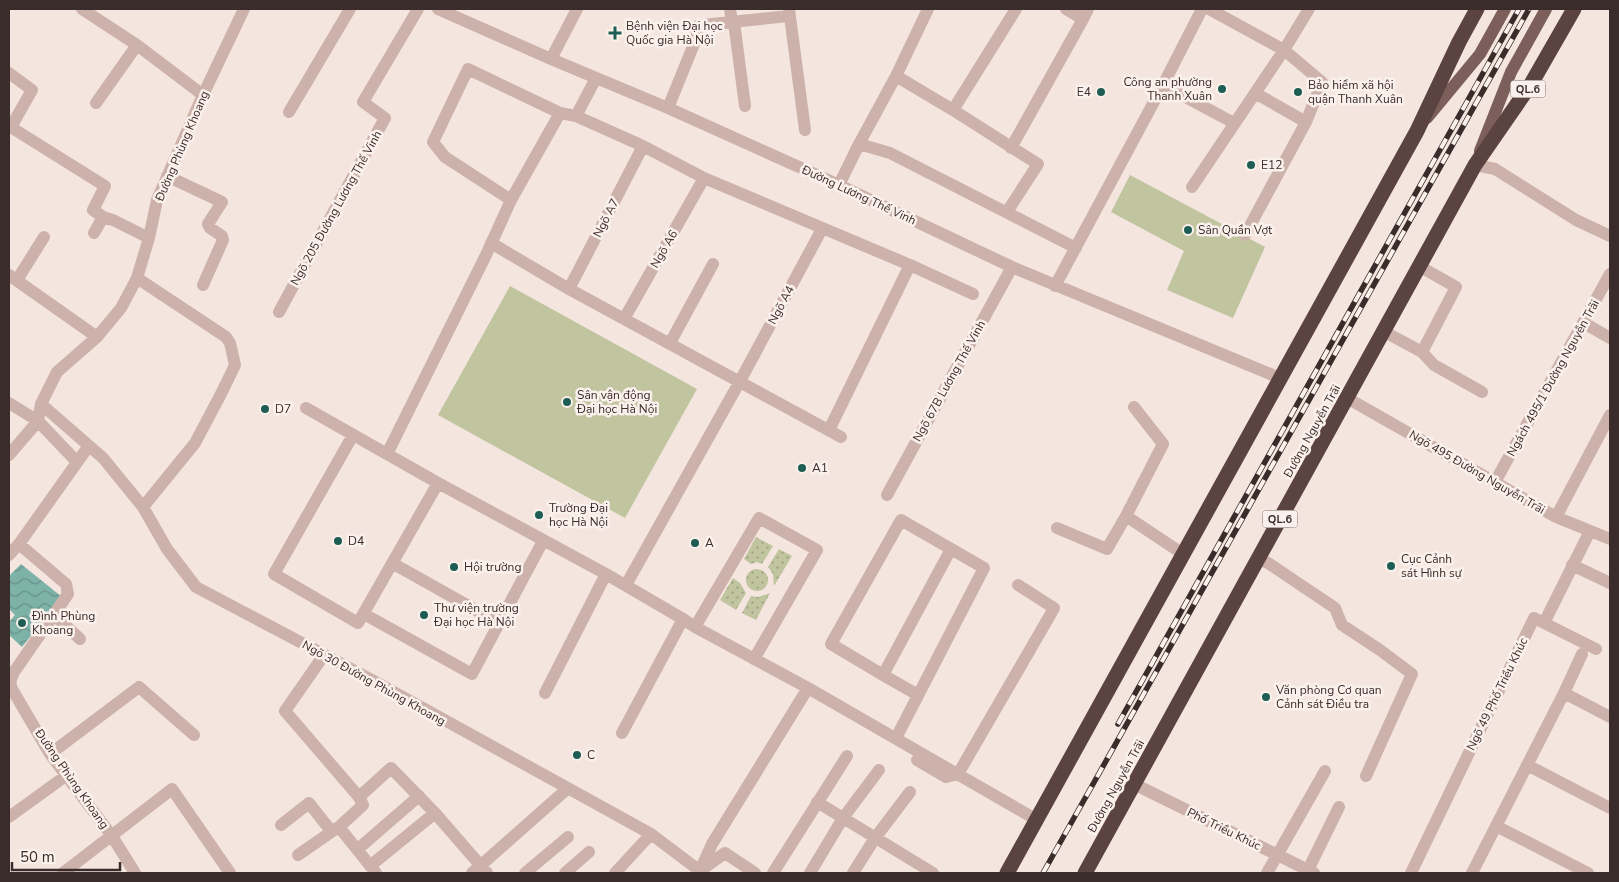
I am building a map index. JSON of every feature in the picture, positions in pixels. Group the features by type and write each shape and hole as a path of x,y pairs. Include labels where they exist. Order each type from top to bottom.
{"highway":[{"path":"1008,873 1417,131 1459,42 1477,9"},
{"name":"Đường Nguyễn Trãi","path":"1085,873 1475,165 1532,84 1574,9"}],"main road":[{"path":"1417,131 1480,54 1505,9"},
{"path":"1475,165 1510,72 1546,9"}],"street":[{"path":"82,9 138,45 203,95"},
{"name":"Đường Phùng Khoang","path":"38,421 41,404 57,372 97,337 121,308 138,278 157,200 203,95 244,9"},
{"path":"289,112 350,9"},
{"name":"Ngõ 205 Đường Lương Thế Vinh","path":"279,312 385,118 363,102 418,9"},
{"name":"Đường Lương Thế Vinh","path":"438,9 668,108 839,185 1012,267 1280,378"},
{"path":"563,9 570,22"},
{"path":"552,59 577,9"},
{"path":"730,9 745,106"},
{"path":"839,185 896,76 928,9"},
{"path":"953,110 1016,9"},
{"path":"1011,148 1086,14 1066,9"},
{"path":"1056,286 1202,9"},
{"path":"1209,9 1284,50 1322,82 1306,122 1245,235"},
{"path":"1192,187 1284,50 1308,9"},
{"path":"668,108 696,39 698,26 789,12 805,130"},
{"path":"96,104 138,45"},
{"path":"511,200 445,157 433,142 468,69 560,113 576,116 643,146 704,178 910,265 973,294"},
{"path":"9,73 32,90 10,127 105,186 93,210 103,217 149,238"},
{"path":"896,76 1038,164 1007,212"},
{"path":"576,116 596,78"},
{"path":"1163,85 1234,123"},
{"path":"1255,93 1306,122"},
{"path":"387,454 511,200 560,113"},
{"path":"859,144 890,153 1076,248"},
{"name":"Ngõ A7","path":"569,289 643,146"},
{"path":"1475,165 1495,169 1576,220 1610,236"},
{"path":"168,176 222,202 208,224 210,228 222,236 222,240 203,285"},
{"name":"Ngõ A6","path":"624,319 704,178"},
{"path":"94,233 103,217"},
{"name":"Ngõ A4","path":"626,585 740,382 822,229"},
{"path":"44,237 13,277 97,337"},
{"path":"491,243 569,289 841,437"},
{"path":"670,343 713,264"},
{"path":"829,430 910,265"},
{"path":"1419,266 1456,288 1422,352"},
{"name":"Ngõ 67B Lương Thế Vinh","path":"887,495 1012,267"},
{"name":"Ngách 495/1 Đường Nguyễn Trãi","path":"1495,482 1610,274"},
{"path":"138,278 226,337 230,343 235,365 195,443 143,506"},
{"path":"1584,324 1610,338"},
{"path":"1383,331 1422,352 1434,365 1482,392"},
{"name":"Ngõ 495 Đường Nguyễn Trãi","path":"1347,398 1556,516 1610,539"},
{"path":"9,403 38,421 77,462"},
{"path":"9,555 19,544 88,447 41,404"},
{"path":"1058,528 1107,549 1163,444 1134,407"},
{"path":"306,408 438,483 626,585 695,627 808,688 1037,820"},
{"path":"1556,516 1610,415"},
{"path":"9,455 38,421"},
{"path":"353,435 274,574 358,624 438,483"},
{"name":"Ngõ 30 Đường Phùng Khoang","path":"88,447 103,458 143,506 167,549 196,587 372,680 651,834 699,872"},
{"path":"1126,516 1183,554"},
{"path":"695,627 759,518 817,550 754,659"},
{"path":"896,738 984,568 902,520 831,644 918,695"},
{"path":"1590,531 1544,623 1596,649"},
{"path":"364,614 472,674 543,541"},
{"name":"Đường Phùng Khoang","path":"19,544 66,584 68,594 14,672 10,682 12,689 50,754 112,836 135,873"},
{"path":"883,675 951,549"},
{"path":"1258,559 1335,608 1342,625 1412,674 1366,776"},
{"path":"392,563 499,623"},
{"path":"1572,566 1610,583"},
{"path":"545,693 606,574"},
{"path":"808,688 812,699 946,777 958,774 1054,608 1018,585"},
{"path":"54,615 80,639"},
{"name":"Ngõ 49 Phố Triều Khúc","path":"1411,873 1534,618 1544,623"},
{"path":"622,732 684,619"},
{"path":"1472,873 1582,654"},
{"path":"298,855 335,829 363,805 359,797 285,711 324,655"},
{"path":"50,754 139,687 194,735"},
{"path":"699,872 712,844 808,688"},
{"path":"1564,693 1610,717"},
{"path":"773,873 847,756"},
{"path":"1527,765 1610,808"},
{"path":"359,797 391,768 435,813 480,871 567,789"},
{"path":"810,873 843,818 879,770"},
{"path":"1267,873 1325,771"},
{"path":"9,817 67,775"},
{"name":"Phố Triều Khúc","path":"1134,784 1311,872"},
{"path":"63,873 172,789 230,873"},
{"path":"852,873 875,838 910,792"},
{"path":"358,849 419,796"},
{"path":"817,802 933,873"},
{"path":"281,825 309,803 358,849 373,869 435,813"},
{"path":"1311,872 1339,807"},
{"path":"1496,826 1588,873"},
{"path":"615,873 651,834"},
{"path":"525,873 568,837"},
{"path":"565,873 589,852"},
{"path":"699,872 725,853 755,873"}],"green space":[{"name":"Sân Quần Vợt","path":"1130,175 1265,247 1233,318 1167,290 1184,251 1111,212"},
{"name":"Sân vận động Đại học Hà Nội","path":"510,286 697,389 625,518 438,415"},
{"path":"756,537 773,546 762,564 757,562 751,564 744,559"},
{"path":"779,549 792,556 774,586 773,574 768,567"},
{"path":"757,569 765,572 768,580 765,588 757,591 749,588 746,580 749,572"},
{"path":"733,578 740,583 746,593 736,610 720,600"},
{"path":"770,593 756,620 742,613 751,596 758,597"}],"water":[{"name":"Đình Phùng Khoang","path":"21,564 62,597 22,647 9,635 9,622 15,615 9,609 9,576"}],"railway":[{"path":"1118,724 1519,9"},
{"path":"1043,873 1529,9"}],"place":[{"name":"Bệnh viện Đại học Quốc gia Hà Nội","path":"615,33"},
{"name":"Công an phường Thanh Xuân","path":"1222,89"},
{"name":"E4","path":"1101,92"},
{"name":"Bảo hiểm xã hội quận Thanh Xuân","path":"1298,92"},
{"name":"E12","path":"1251,165"},
{"name":"Sân Quần Vợt","path":"1188,230"},
{"name":"Sân vận động Đại học Hà Nội","path":"567,402"},
{"name":"D7","path":"265,409"},
{"name":"A1","path":"802,468"},
{"name":"Trường Đại học Hà Nội","path":"539,515"},
{"name":"D4","path":"338,541"},
{"name":"A","path":"695,543"},
{"name":"Cục Cảnh sát Hình sự","path":"1391,566"},
{"name":"Hội trường","path":"454,567"},
{"name":"Thư viện trường Đại học Hà Nội","path":"424,615"},
{"name":"Đình Phùng Khoang","path":"22,623"},
{"name":"Văn phòng Cơ quan Cảnh sát Điều tra","path":"1266,697"},
{"name":"C","path":"577,755"}]}
